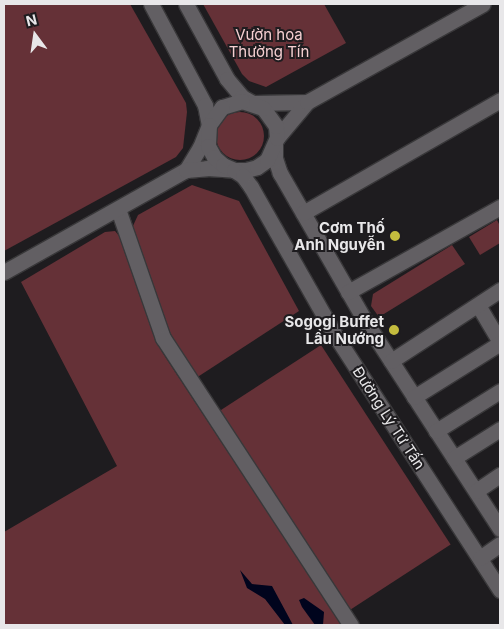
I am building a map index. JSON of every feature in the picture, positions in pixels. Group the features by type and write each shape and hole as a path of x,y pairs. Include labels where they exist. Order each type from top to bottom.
{"street":[{"path":"151,4 201,94 208,125 208,146 214,157 234,170"},
{"path":"186,4 235,90 270,116 276,141 275,158 280,173 348,292 391,362 499,524"},
{"path":"186,170 234,170 257,167 267,160 276,141 307,102 483,4"},
{"path":"303,213 500,100"},
{"path":"4,272 186,170 200,148 208,125 222,107 231,102 307,102"},
{"name":"Đường Lý Tử Tấn","path":"234,170 251,187 335,335 500,590"},
{"path":"348,292 500,207"},
{"path":"118,209 164,338 351,625"},
{"path":"391,362 500,290"},
{"path":"414,396 500,342 478,305"},
{"path":"436,431 500,391"},
{"path":"454,458 500,429"},
{"path":"476,491 500,475"},
{"path":"480,558 500,544"}],"green space":[{"path":"4,4 130,4 186,103 187,112 183,148 176,157 4,251"},
{"name":"Vườn hoa Thường Tín","path":"203,4 324,4 346,43 266,87 249,81 242,74"},
{"path":"235,112 245,112 254,116 260,122 264,136 260,150 254,156 245,160 235,160 226,156 220,150 216,141 216,131 220,122 226,116"},
{"path":"192,185 239,201 299,311 196,378 169,334 132,228 138,215"},
{"path":"497,220 500,226 500,243 480,255 469,237"},
{"path":"115,231 120,237 162,352 342,625 4,625 4,532 117,466 21,282 105,232"},
{"path":"452,245 465,264 379,317 371,306 373,294"},
{"path":"321,345 451,545 348,611 219,411"}],"water":[{"path":"240,570 252,584 272,586 293,625 285,625 265,599 247,588"},
{"path":"304,598 324,612 323,625 315,625 302,607 299,600"}],"place":[{"name":"Cơm Thố Anh Nguyễn","path":"395,236"},
{"name":"Sogogi Buffet Lẩu Nướng","path":"394,330"}]}
